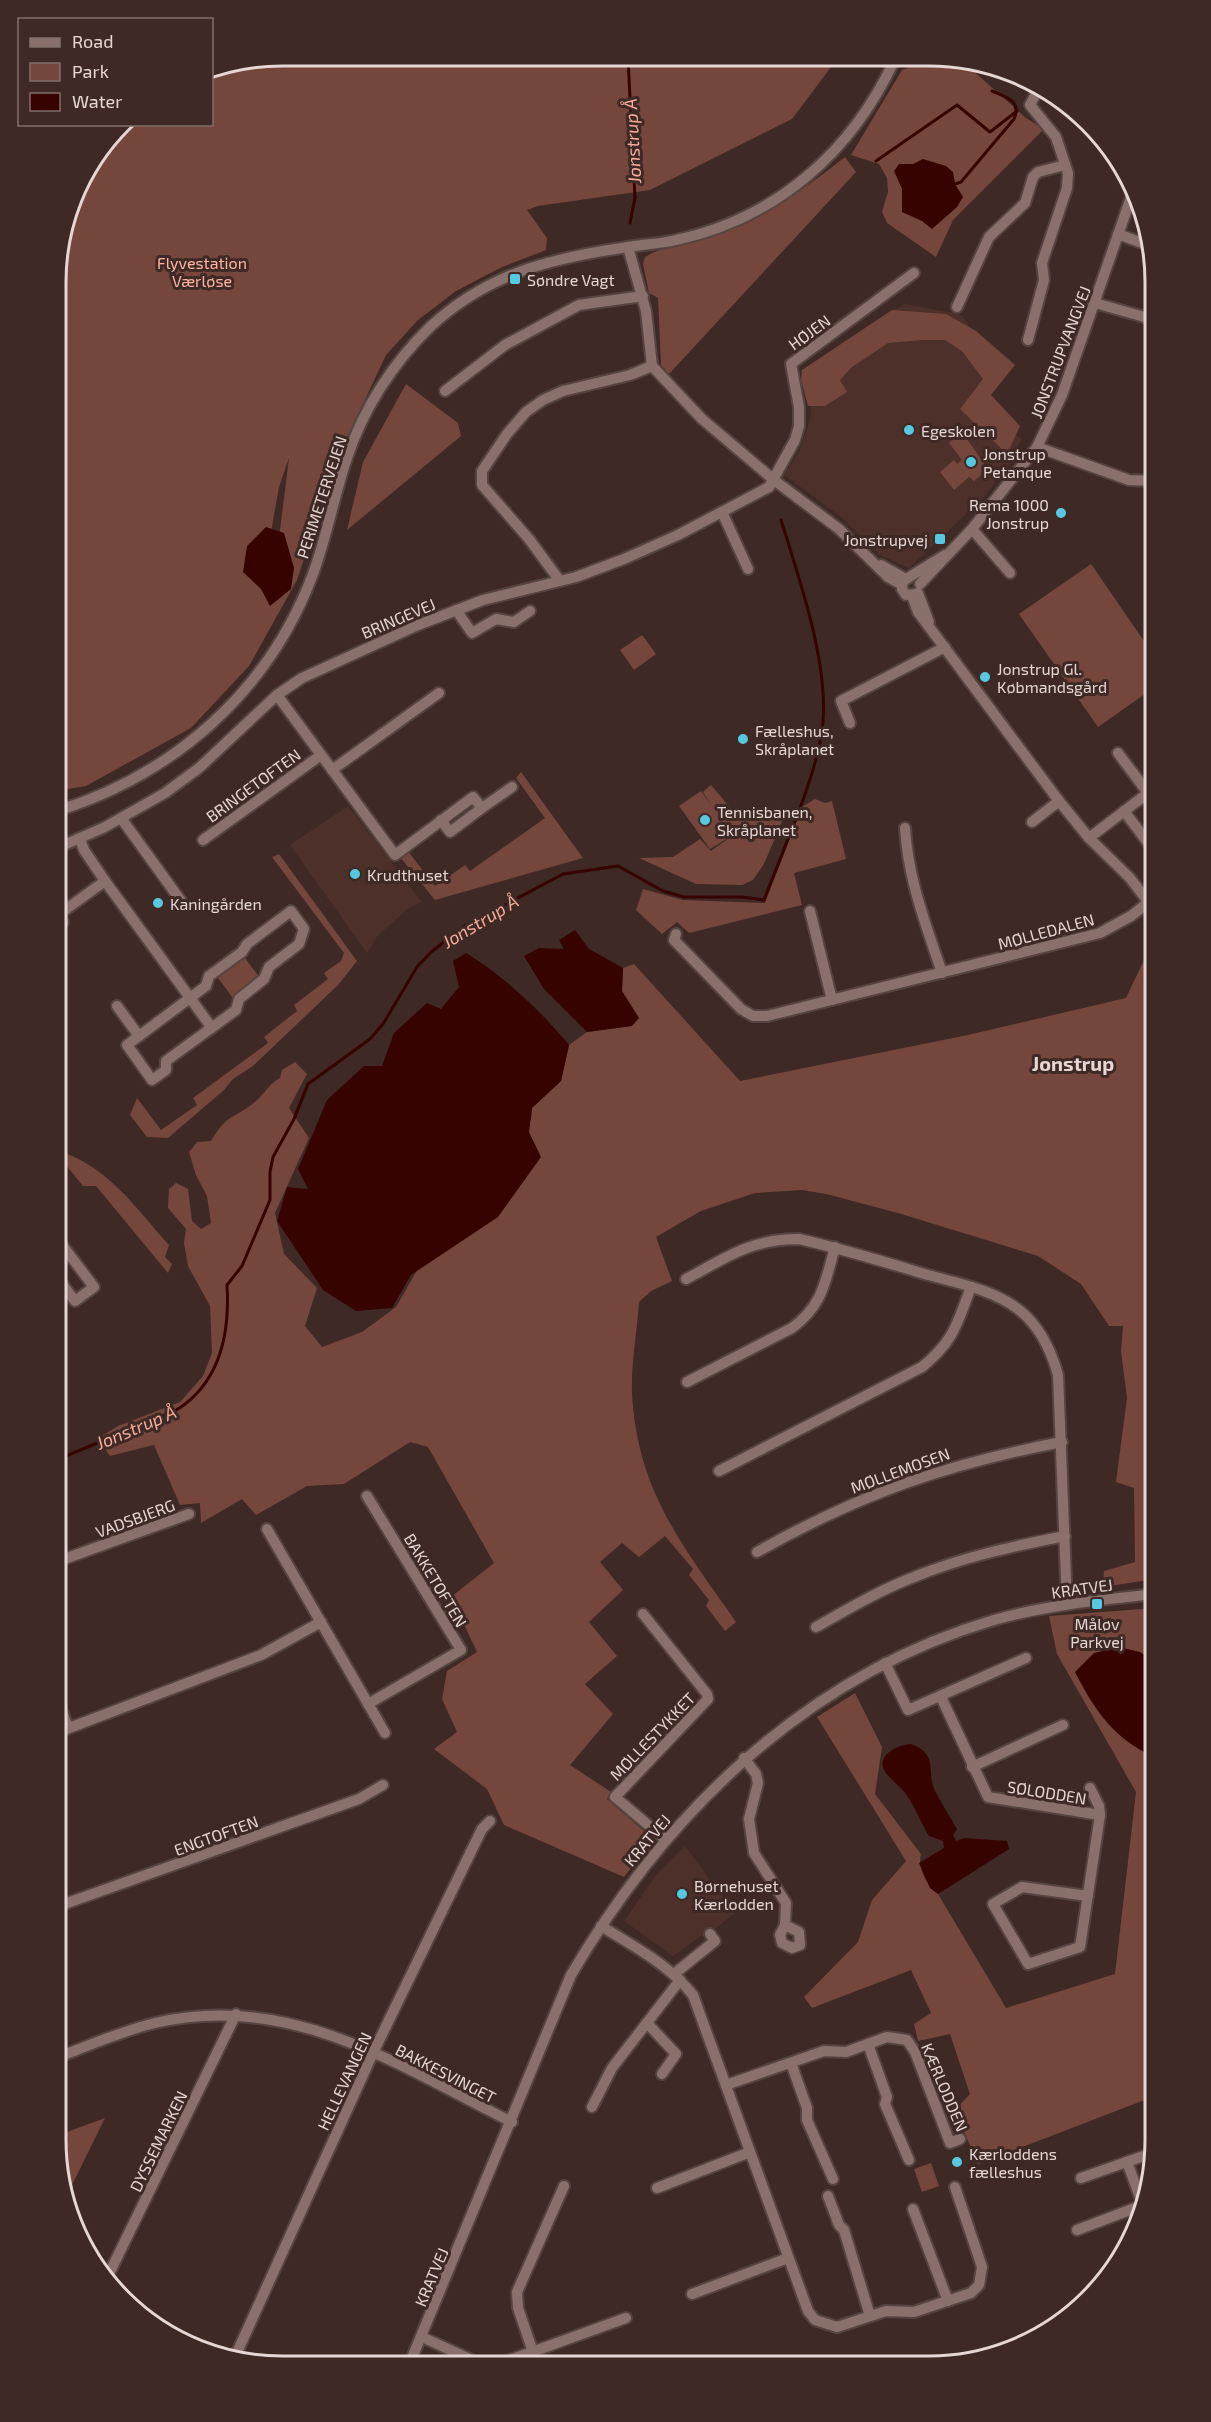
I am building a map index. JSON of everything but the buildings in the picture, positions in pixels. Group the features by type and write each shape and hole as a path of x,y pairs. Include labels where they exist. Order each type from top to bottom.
{"street":[{"name":"PERIMETERVEJEN","path":"66,808 106,794 163,763 202,734 256,678 297,612 313,573 347,457 362,421 381,387 416,341 458,304 506,276 548,261 674,241 713,231 781,198 809,176 847,137 866,113 891,66"},
{"path":"1028,340 1044,280 1042,263 1067,188 1065,165 1056,137 1030,105 1036,94"},
{"path":"957,307 989,237 1025,203 1033,177 1038,172 1065,165"},
{"name":"JONSTRUPVANGVEJ","path":"912,586 972,529 1037,447 1062,395 1130,201"},
{"path":"1118,234 1141,243"},
{"path":"628,247 643,296 652,366 702,419 774,480 839,529 888,577 912,586 918,612 1059,801 1089,838 1145,898"},
{"name":"HØJEN","path":"774,480 777,469 795,440 799,426 799,407 791,364 914,273"},
{"path":"445,391 505,345 579,305 643,296"},
{"path":"1095,303 1145,317"},
{"path":"560,581 529,538 494,502 482,485 482,471 507,434 526,412 543,399 563,391 630,375 652,366"},
{"path":"1037,447 1129,480 1145,481"},
{"name":"BRINGEVEJ","path":"66,844 121,818 165,793 199,768 277,695 332,663 483,600 560,581 624,559 722,512 769,487 774,480"},
{"path":"722,512 748,569"},
{"path":"972,529 1010,573"},
{"path":"456,610 472,633 496,619 514,622 530,611"},
{"path":"849,723 841,701 945,647"},
{"path":"332,770 439,693"},
{"name":"BRINGETOFTEN","path":"277,695 394,855 473,797 482,808 512,787"},
{"path":"1118,753 1145,788"},
{"name":"BRINGETOFTEN","path":"203,840 321,754"},
{"path":"1089,838 1145,794"},
{"path":"1032,822 1059,801"},
{"path":"1124,811 1145,839"},
{"path":"121,818 181,901"},
{"path":"905,828 906,854 913,884 942,973"},
{"path":"80,839 84,850 105,881 212,1028"},
{"path":"66,908 105,881"},
{"name":"MØLLEDALEN","path":"676,934 674,940 741,1009 753,1016 767,1016 1100,933 1145,910"},
{"path":"291,911 304,929 299,945 269,967 264,979 239,999 236,1010 166,1061 166,1070 152,1080 128,1045 189,998 206,986 209,976 291,911"},
{"path":"810,911 832,1000"},
{"path":"117,1006 139,1036"},
{"path":"686,1279 748,1245 773,1239 799,1239 835,1247 971,1287 999,1297 1019,1310 1037,1328 1050,1351 1058,1375 1068,1604"},
{"path":"687,1382 792,1328 807,1317 817,1304 824,1289 835,1247"},
{"path":"66,1250 94,1287 75,1301 66,1289"},
{"path":"720,1471 922,1366 942,1351 954,1334 971,1287"},
{"name":"MØLLEMOSEN","path":"757,1552 817,1519 925,1475 986,1457 1062,1442"},
{"name":"BAKKETOFTEN","path":"367,1496 461,1650 368,1704"},
{"name":"VADSBJERG","path":"66,1558 189,1514"},
{"path":"267,1529 385,1733"},
{"path":"816,1627 874,1595 915,1576 1010,1546 1065,1536"},
{"name":"KRATVEJ","path":"413,2356 512,2122 566,1986 601,1926 631,1882 697,1804 744,1758 826,1697 885,1663 962,1630 1068,1604 1145,1595"},
{"name":"MØLLESTYKKET","path":"643,1614 707,1694 708,1699 615,1797 666,1840"},
{"path":"66,1722 68,1728 261,1655 321,1622"},
{"path":"885,1663 908,1710 1026,1658"},
{"name":"SØLODDEN","path":"940,1697 988,1797 1100,1815"},
{"name":"SØLODDEN","path":"972,1767 1063,1725"},
{"path":"744,1758 756,1774 758,1783 749,1819 754,1853 786,1903 785,1925"},
{"name":"ENGTOFTEN","path":"66,1904 358,1798 383,1785"},
{"name":"SØLODDEN","path":"1088,1896 1022,1887 993,1904 1028,1964 1080,1947 1088,1896 1100,1815 1099,1806 1090,1788"},
{"name":"HELLEVANGEN","path":"237,2351 373,2053 482,1829 490,1821"},
{"path":"601,1926 652,1957 677,1977 693,1995 788,2258 808,2311 815,2320 837,2327 886,2311 914,2312 971,2293 979,2285 982,2267 955,2187"},
{"path":"592,2107 612,2068 647,2023 677,1977 715,1941 710,1934"},
{"name":"BAKKESVINGET","path":"66,2054 155,2023 236,2014 323,2031 373,2053 512,2122"},
{"name":"DYSSEMARKEN","path":"110,2271 236,2014"},
{"path":"647,2023 676,2054 662,2074"},
{"name":"KÆRLODDEN","path":"726,2085 824,2051 846,2052 887,2037 907,2040 915,2052 950,2143 960,2139"},
{"path":"868,2044 887,2097 885,2104 909,2160"},
{"path":"791,2063 807,2108 807,2120 832,2179"},
{"path":"657,2188 750,2152"},
{"path":"1081,2178 1145,2156"},
{"path":"1127,2162 1139,2193"},
{"path":"533,2352 518,2308 518,2292 564,2186"},
{"path":"828,2196 838,2225 844,2230 870,2316"},
{"path":"1077,2230 1135,2208"},
{"path":"913,2209 948,2301"},
{"path":"692,2294 788,2258"},
{"path":"522,2356 626,2318"},
{"path":"422,2337 463,2356"}],"shaded area":[{"name":"Egeskolen","path":"904,304 960,314 1007,373 984,397 1021,440 1010,464 983,498 909,568 880,555 841,517 784,475 800,450 810,419 814,367"},
{"name":"Krudthuset","path":"348,806 422,902 408,909 378,935 367,953 290,845"},
{"name":"Børnehuset Kærlodden","path":"685,1846 735,1913 704,1938 701,1936 673,1956 624,1921 656,1875"}],"green space":[{"name":"Flyvestation Værløse","path":"268,66 832,66 792,119 650,190 538,206 527,210 547,238 546,250 500,268 456,291 418,320 386,355 339,455 297,580 249,666 191,728 86,786 66,789 66,268 73,226 82,199 102,162 129,129 133,126 213,126 213,77","holes":["289,458 276,562 264,571 279,487"]},
{"path":"913,66 943,66 973,70 1026,118 1044,129 953,220 936,257 887,223 882,212 888,192 887,178 879,164 851,155 902,70"},
{"path":"845,157 856,172 669,374 661,365 658,298 649,293 643,264 645,257 660,250 703,240 748,221 797,192"},
{"path":"892,310 946,314 976,331 1015,365 991,395 1020,426 1007,454 960,409 983,379 962,351 945,340 888,343 852,367 840,380 847,392 825,406 808,406 801,380 802,370"},
{"path":"406,384 458,423 461,436 347,530 363,462"},
{"name":"Jonstrup Petanque","path":"962,432 988,469 974,481 969,477 954,490 940,472 954,460 957,464 962,460 949,443"},
{"path":"1091,564 1145,642 1145,694 1098,727 1019,614"},
{"path":"642,635 656,654 634,670 620,650"},
{"path":"521,772 583,858 435,900 400,857 407,850 435,886 465,865 470,871 545,818 516,778"},
{"path":"711,785 733,811 788,807 764,864 753,880 742,885 696,884 639,858 673,857 700,839 711,851 733,835 710,849 679,806 701,791 711,805 703,792"},
{"path":"815,799 825,803 832,801 846,859 794,873 802,905 689,933 677,922 662,934 636,910 643,889 683,900 765,903 802,807"},
{"path":"279,854 357,961 338,985 253,1066 233,1079 224,1090 168,1138 147,1137 130,1115 137,1098 161,1130 197,1105 193,1098 268,1043 264,1037 297,1011 294,1005 328,979 324,973 341,961 344,953 272,857"},
{"path":"245,958 260,978 233,998 218,978"},
{"path":"1145,958 1145,1581 1103,1587 1104,1571 1135,1562 1134,1488 1116,1482 1127,1398 1121,1351 1123,1326 1109,1326 1081,1284 1038,1256 898,1213 826,1194 802,1190 755,1193 701,1211 656,1237 672,1281 651,1291 639,1302 632,1393 636,1428 653,1488 681,1542 736,1622 725,1631 706,1606 709,1600 689,1575 693,1569 665,1536 639,1557 622,1543 600,1562 623,1590 589,1622 617,1656 585,1684 613,1714 570,1765 611,1792 607,1799 653,1839 624,1877 504,1825 487,1789 434,1749 457,1732 442,1699 447,1671 477,1652 451,1597 494,1563 428,1447 410,1442 344,1484 307,1486 256,1515 242,1499 201,1523 200,1503 180,1505 154,1445 110,1456 97,1439 118,1426 180,1402 203,1376 212,1353 210,1306 188,1266 184,1243 186,1229 168,1208 169,1189 176,1183 188,1189 192,1221 201,1229 211,1223 207,1196 196,1175 189,1152 197,1142 211,1141 227,1120 249,1107 280,1078 282,1070 295,1062 307,1074 289,1108 309,1138 275,1213 284,1254 317,1288 305,1326 322,1347 362,1332 396,1307 424,1258 531,1120 532,1108 561,1081 569,1045 587,1032 632,1026 622,991 623,968 634,964 740,1081 968,1035 1126,998"},
{"path":"66,1154 91,1166 119,1189 169,1245 165,1257 172,1264 168,1273 96,1186 83,1186 66,1165"},
{"path":"1145,1609 1145,2101 978,2164 955,2110 970,2094 950,2034 918,2041 914,2024 931,2013 911,1970 812,2008 804,1997 858,1942 872,1900 906,1861 817,1717 855,1693 882,1747 875,1794 921,1854 920,1865 927,1882 938,1894 1006,2008 1115,1974 1136,1792 1057,1654 1049,1616"},
{"path":"105,2118 71,2187 66,2154 66,2132"},
{"path":"931,2163 939,2186 922,2192 914,2169"}],"water":[{"path":"923,159 946,166 953,172 955,184 963,197 957,207 932,229 922,221 902,212 902,189 894,171 899,164 913,164"},
{"path":"266,527 284,533 294,568 291,589 270,606 261,589 243,572 247,546"},
{"path":"575,930 589,949 623,968 622,991 639,1018 632,1026 587,1032 544,989 524,956 539,948 564,949 559,940"},
{"path":"466,953 521,995 569,1045 561,1081 532,1108 529,1132 541,1157 498,1217 411,1275 392,1308 356,1311 323,1290 277,1221 287,1187 308,1189 298,1169 327,1100 364,1066 382,1066 394,1033 427,1003 441,1009 459,987 453,961"},
{"path":"1119,1647 1145,1655 1145,1752 1123,1738 1104,1719 1075,1672 1094,1653"},
{"path":"911,1744 920,1748 929,1758 935,1791 957,1829 953,1835 956,1841 964,1838 1007,1841 1009,1849 938,1894 930,1888 919,1863 944,1848 943,1841 929,1836 906,1794 888,1776 883,1767 883,1761 889,1752"}],"waterway":[{"name":"Jonstrup Å","path":"628,66 635,198 630,223"},
{"path":"955,184 961,182 1014,119 1016,108 1011,100 992,91"},
{"path":"876,161 957,105 990,132 1017,111"},
{"name":"Jonstrup Å","path":"66,1456 173,1412 202,1388 212,1373 224,1340 227,1285 242,1266 270,1200 270,1172 273,1157 294,1119 308,1084 370,1039 383,1024 417,967 431,952 465,926 563,874 618,866 663,891 684,897 742,897 764,900 807,788 820,743 823,722 823,698 817,647 804,593 781,520"}],"place":[{"name":"Søndre Vagt","path":"515,279"},
{"name":"Egeskolen","path":"909,430"},
{"name":"Jonstrup Petanque","path":"971,462"},
{"name":"Rema 1000 Jonstrup","path":"1061,513"},
{"name":"Jonstrupvej","path":"940,539"},
{"name":"Jonstrup Gl. Købmandsgård","path":"985,677"},
{"name":"Fælleshus, Skråplanet","path":"743,739"},
{"name":"Tennisbanen, Skråplanet","path":"705,820"},
{"name":"Krudthuset","path":"355,874"},
{"name":"Kaningården","path":"158,903"},
{"name":"Måløv Parkvej","path":"1097,1604"},
{"name":"Børnehuset Kærlodden","path":"682,1894"},
{"name":"Kærloddens fælleshus","path":"957,2162"}],"district":[{"name":"Jonstrup","path":"1073,1063"}]}
